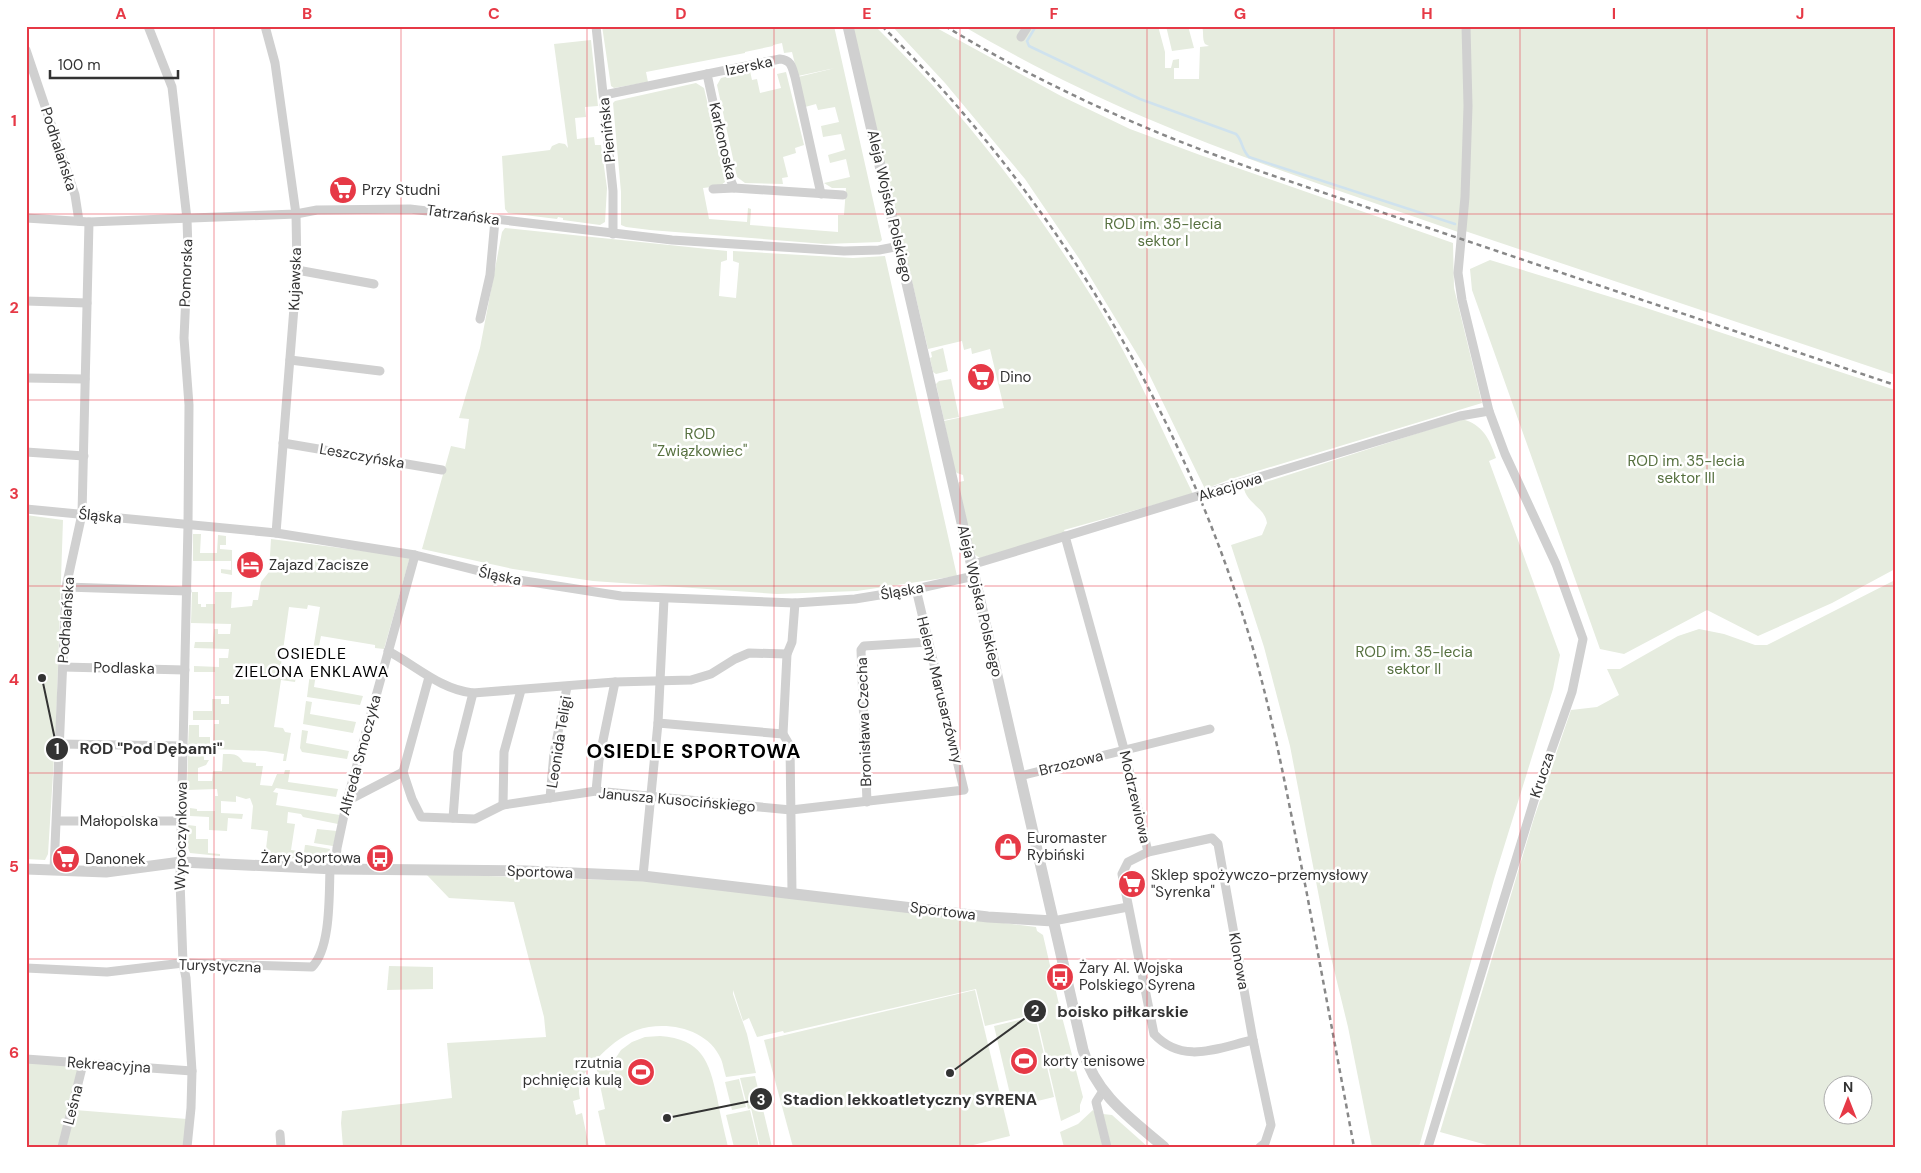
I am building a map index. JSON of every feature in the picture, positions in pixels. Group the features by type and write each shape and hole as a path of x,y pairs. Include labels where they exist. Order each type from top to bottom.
{"street":[{"name":"Pomorska","path":"148,26 172,87 187,218 188,252 184,338 189,405 188,525"},
{"name":"Kujawska","path":"265,26 275,63 296,214 297,270 276,533"},
{"name":"Pienińska","path":"596,26 613,190 613,234"},
{"name":"Aleja Wojska Polskiego","path":"848,26 900,246 922,356 1088,1066 1103,1091 1117,1106 1164,1147"},
{"path":"1021,37 1028,26"},
{"name":"Krucza","path":"1428,1147 1537,790 1572,692 1583,638 1556,564 1505,454 1489,411 1462,300 1458,273 1468,106 1466,26"},
{"name":"Podhalańska","path":"26,50 74,196 78,220"},
{"name":"Izerska","path":"604,95 780,59 790,62 821,194"},
{"name":"Karkonoska","path":"708,74 729,176 734,188 843,195"},
{"path":"713,189 734,188"},
{"name":"Tatrzańska","path":"26,218 89,222 296,214 317,210 410,208 495,220 694,242 844,251 879,250 900,246"},
{"path":"480,319 490,275 495,220"},
{"name":"Podhalańska","path":"54,870 66,587 82,514 89,222"},
{"path":"297,270 374,284"},
{"path":"26,301 87,302"},
{"path":"290,360 380,371"},
{"path":"26,378 85,379"},
{"name":"Akacjowa","path":"972,570 1065,536 1199,497 1460,416 1489,411"},
{"name":"Leszczyńska","path":"283,443 442,470"},
{"path":"26,452 84,456"},
{"name":"Śląska","path":"26,509 276,533 415,555 484,573 540,584 621,596 664,599 700,598 795,603 855,599 916,590 972,570"},
{"name":"Wypoczynkowa","path":"187,1147 192,1071 186,978 183,963 180,881 188,525"},
{"name":"Modrzewiowa","path":"1065,536 1124,749 1148,852 1128,862 1122,874 1154,1034 1164,1044 1193,1053 1252,1040"},
{"name":"Alfreda Smoczyka","path":"332,868 347,800 415,555"},
{"path":"66,587 187,591"},
{"name":"Heleny Marusarzówny","path":"916,590 964,790"},
{"path":"643,876 658,723 664,599"},
{"path":"792,892 790,746 783,734 787,654 792,642 795,603"},
{"name":"Bronisława Czecha","path":"868,802 862,650 864,646 928,642"},
{"path":"388,650 429,677 463,692 473,693 615,682 691,680 702,678 735,659 750,653 787,654"},
{"name":"Podlaska","path":"63,666 185,670"},
{"path":"347,800 403,772 429,677"},
{"path":"596,791 599,760 615,682"},
{"name":"Leonida Teligi","path":"550,798 554,753 567,687"},
{"path":"503,804 504,752 521,690"},
{"path":"453,818 458,752 473,693"},
{"path":"658,723 783,734"},
{"name":"Brzozowa","path":"1020,776 1210,729"},
{"path":"60,744 183,746"},
{"name":"Janusza Kusocińskiego","path":"403,772 412,799 421,817 475,818 503,804 596,791 791,810 964,790"},
{"name":"Małopolska","path":"57,821 182,822"},
{"name":"Klonowa","path":"1148,852 1212,838 1218,844 1252,1040 1271,1124 1265,1143 1260,1147"},
{"name":"Sportowa","path":"26,869 106,872 181,862 643,876 792,892 988,917 1053,921"},
{"name":"Turystyczna","path":"26,968 107,972 183,963 312,967 319,956 328,925 332,868"},
{"path":"1053,921 1128,907"},
{"name":"Rekreacyjna","path":"26,1059 192,1071"},
{"name":"Leśna","path":"62,1147 83,1064"},
{"path":"1103,1091 1096,1102 1107,1147"},
{"path":"280,1134 281,1147"}],"green space":[{"path":"602,26 834,26 882,240 880,242 825,244 650,230 621,225 621,192 613,103 696,83 704,88 725,178 725,182 720,186 703,188 709,219 747,222 748,208 751,209 750,225 838,232 838,215 844,215 846,188 832,188 824,183 850,177 846,159 830,163 828,155 845,150 841,134 823,137 821,126 839,122 835,107 818,110 816,104 805,107 798,77 835,68 798,76 792,52 784,53 782,43 745,53 646,72 648,82 614,88 611,86"},
{"path":"852,26 875,26 885,36 951,106 1028,202 1097,305 1123,351 1193,494 1064,530 1065,533 980,558 974,554 957,485 959,482 964,481 963,475 955,471 944,421 1004,408 990,349 972,354 971,348 964,350 962,341 928,349"},
{"name":"ROD im. 35-lecia sektor I","path":"892,26 933,26 1061,96 1130,129 1453,243 1454,288 1482,403 1231,479 1205,489 1148,372 1080,260 1025,179 945,83"},
{"path":"963,26 1158,26 1165,52 1165,68 1171,68 1173,60 1179,59 1179,68 1174,68 1174,79 1199,79 1200,47 1209,46 1204,42 1202,26 1895,26 1895,375 1465,231 1461,233 1224,149 1099,97 1053,75"},
{"path":"1166,26 1188,26 1194,48 1172,51"},
{"path":"591,40 598,106 585,107 586,117 575,118 577,139 594,137 595,145 601,145 607,188 605,222 600,225 563,220 563,218 558,217 557,219 508,213 505,209 502,156 550,150 552,146 559,143 565,144 568,148 554,44"},
{"path":"750,71 752,80 757,79 760,93 781,88 777,74 786,72 804,145 795,148 796,153 783,157 788,177 782,178 783,184 745,183 737,177 717,85 721,78"},
{"name":"ROD \"Związkowiec\"","path":"505,228 727,251 727,260 721,262 719,296 736,298 739,263 733,261 733,251 853,258 885,256 957,576 857,591 777,594 593,581 513,569 422,549 451,446 465,449 469,419 459,418 480,348 502,232"},
{"name":"ROD im. 35-lecia sektor III","path":"1490,260 1637,305 1895,390 1895,569 1832,603 1758,636 1707,610 1624,654 1600,649 1472,290 1470,269"},
{"path":"943,348 948,371 936,374 933,372 930,358 932,357 931,352"},
{"path":"951,379 959,417 944,420 936,384 939,381"},
{"name":"ROD im. 35-lecia sektor II","path":"1462,419 1480,429 1491,444 1496,458 1489,461 1560,655 1553,689 1494,879 1419,1147 1372,1147 1348,1027 1329,949 1290,746 1264,647 1231,545 1262,535 1267,523 1263,513 1249,499 1244,489"},
{"path":"26,515 63,520 56,726 48,854 45,860 26,859"},
{"path":"193,534 201,534 200,553 217,553 218,535 226,536 226,545 220,545 220,549 232,550 232,575 221,573 221,569 231,570 231,561 193,561"},
{"path":"271,539 410,557 384,649 375,648 375,645 321,636 318,651 313,650 320,607 308,605 307,609 289,607 280,672 304,675 303,679 296,677 295,682 281,680 274,727 283,728 285,732 291,733 286,761 283,761 284,754 265,751 213,749 214,724 219,724 219,720 193,720 193,711 212,711 212,699 221,699 221,704 229,704 229,696 215,696 215,672 194,672 194,666 219,667 219,658 228,658 229,649 194,648 195,642 213,642 214,629 218,629 218,634 230,634 231,624 191,623 192,592 198,592 198,604 201,604 201,607 206,607 206,604 215,604 215,592 232,592 231,608 252,606 253,600 258,600 261,582 269,572"},
{"path":"1895,580 1895,1147 1494,1147 1440,1132 1534,818 1571,710 1597,707 1619,695 1607,669 1620,669 1678,636 1699,629 1724,634 1755,645 1767,645"},
{"path":"310,673 316,674 314,687 363,696 360,705 307,697"},
{"path":"306,701 312,702 310,714 356,722 353,733 303,724"},
{"path":"189,725 199,725 199,737 210,737 210,749 188,746"},
{"path":"302,730 308,731 306,743 349,751 347,759 302,752 300,748"},
{"path":"204,753 204,760 209,760 206,765 198,768 198,781 212,781 213,771 222,771 223,754 229,754 237,756 243,762 256,763 256,766 263,766 260,785 272,786 277,774 284,774 285,770 290,770 288,782 338,789 336,797 276,788 273,792 278,793 276,805 340,815 338,824 288,812 287,823 295,824 291,850 304,852 305,845 330,849 327,859 265,858 268,831 251,829 253,806 250,798 246,799 236,796 236,802 221,801 221,813 243,814 242,819 228,818 227,831 209,830 209,817 190,816 190,808 197,809 197,811 215,811 215,796 218,796 217,789 187,790 188,755"},
{"path":"188,825 196,826 196,839 208,839 208,853 220,854 220,856 190,853 187,845"},
{"path":"317,829 337,831 333,846 314,843"},
{"path":"426,874 671,882 1036,927 1037,931 1043,935 1083,1097 1080,1112 1061,1121 1036,1014 985,1026 976,989 784,1033 783,1031 757,1037 749,1018 743,1021 733,990 747,1034 756,1073 726,1077 721,1059 715,1048 706,1040 685,1029 660,1026 631,1032 610,1046 589,1068 580,1082 580,1099 573,1101 576,1115 582,1113 589,1147 343,1147 342,1111 452,1098 447,1043 546,1037 544,1017 514,902 449,898"},
{"path":"389,966 433,967 433,989 387,990"},
{"path":"975,990 1010,1136 965,1147 793,1147 764,1040"},
{"name":"korty tenisowe","path":"1035,1016 1054,1097 1013,1107 994,1026"},
{"path":"660,1036 686,1042 701,1054 707,1063 714,1084 728,1147 606,1147 598,1111 605,1109 596,1066 613,1062 621,1050 632,1042 645,1037"},
{"path":"26,1059 83,1064 63,1147 26,1147"},
{"path":"755,1076 772,1147 760,1147 751,1108 748,1109 740,1078"},
{"path":"739,1079 746,1107 732,1110 725,1082"},
{"path":"75,1110 187,1119 184,1147 64,1147"},
{"path":"750,1110 759,1147 734,1147 726,1115"},
{"path":"1093,1110 1104,1147 1064,1147 1060,1132 1078,1124"},
{"path":"1103,1114 1112,1115 1148,1147 1111,1147"}],"waterway":[{"path":"1036,26 1027,41 1029,46 1140,99 1236,134 1249,157 1455,224"}],"railway":[{"path":"882,26 945,93 1004,163 1058,237 1108,315 1152,396 1192,479 1226,564 1254,652 1269,711 1306,889 1354,1147"},
{"path":"945,26 1023,70 1102,109 1226,159 1895,385"}],"place":[{"name":"Przy Studni","path":"343,190"},
{"name":"Dino","path":"981,377"},
{"name":"Zajazd Zacisze","path":"250,565"},
{"name":"ROD \"Pod Dębami\"","path":"42,678"},
{"name":"Euromaster Rybiński","path":"1008,847"},
{"name":"Żary Sportowa","path":"380,858"},
{"name":"Danonek","path":"66,859"},
{"name":"Sklep spożywczo-przemysłowy \"Syrenka\"","path":"1132,884"},
{"name":"Żary Al. Wojska Polskiego Syrena","path":"1060,977"},
{"name":"korty tenisowe","path":"1024,1061"},
{"name":"rzutnia pchnięcia kulą","path":"641,1072"},
{"name":"boisko piłkarskie","path":"950,1073"},
{"name":"Stadion lekkoatletyczny SYRENA","path":"667,1118"}],"district":[{"name":"OSIEDLE ZIELONA ENKLAWA","path":"312,662"},
{"name":"OSIEDLE SPORTOWA","path":"694,751"}]}
